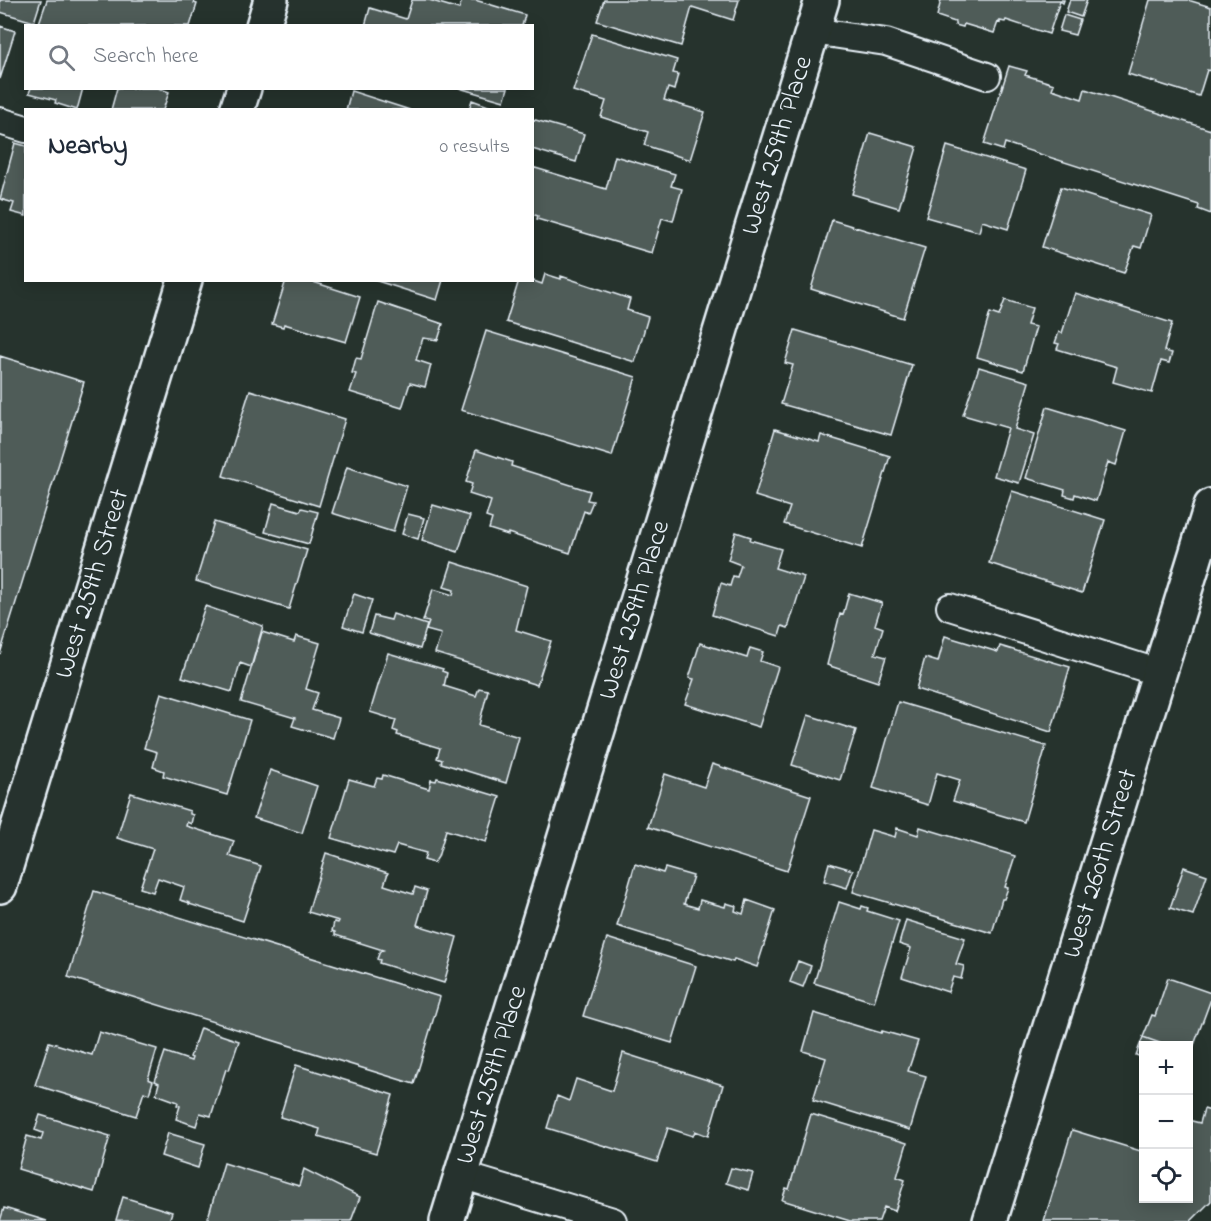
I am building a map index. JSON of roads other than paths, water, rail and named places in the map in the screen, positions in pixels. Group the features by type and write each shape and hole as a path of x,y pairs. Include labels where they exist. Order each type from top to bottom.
{"street":[{"path":"264,24 271,0"},
{"name":"West 259th Place","path":"447,1221 822,0"},
{"path":"238,108 243,90"},
{"name":"West 259th Street","path":"0,886 184,282"},
{"name":"West 260th Street","path":"990,1221 1211,506"}],"lane":[{"path":"812,31 886,42 987,76"},
{"path":"0,121 24,128"},
{"path":"950,607 1160,673"},
{"path":"461,1175 547,1212 613,1221"}]}
